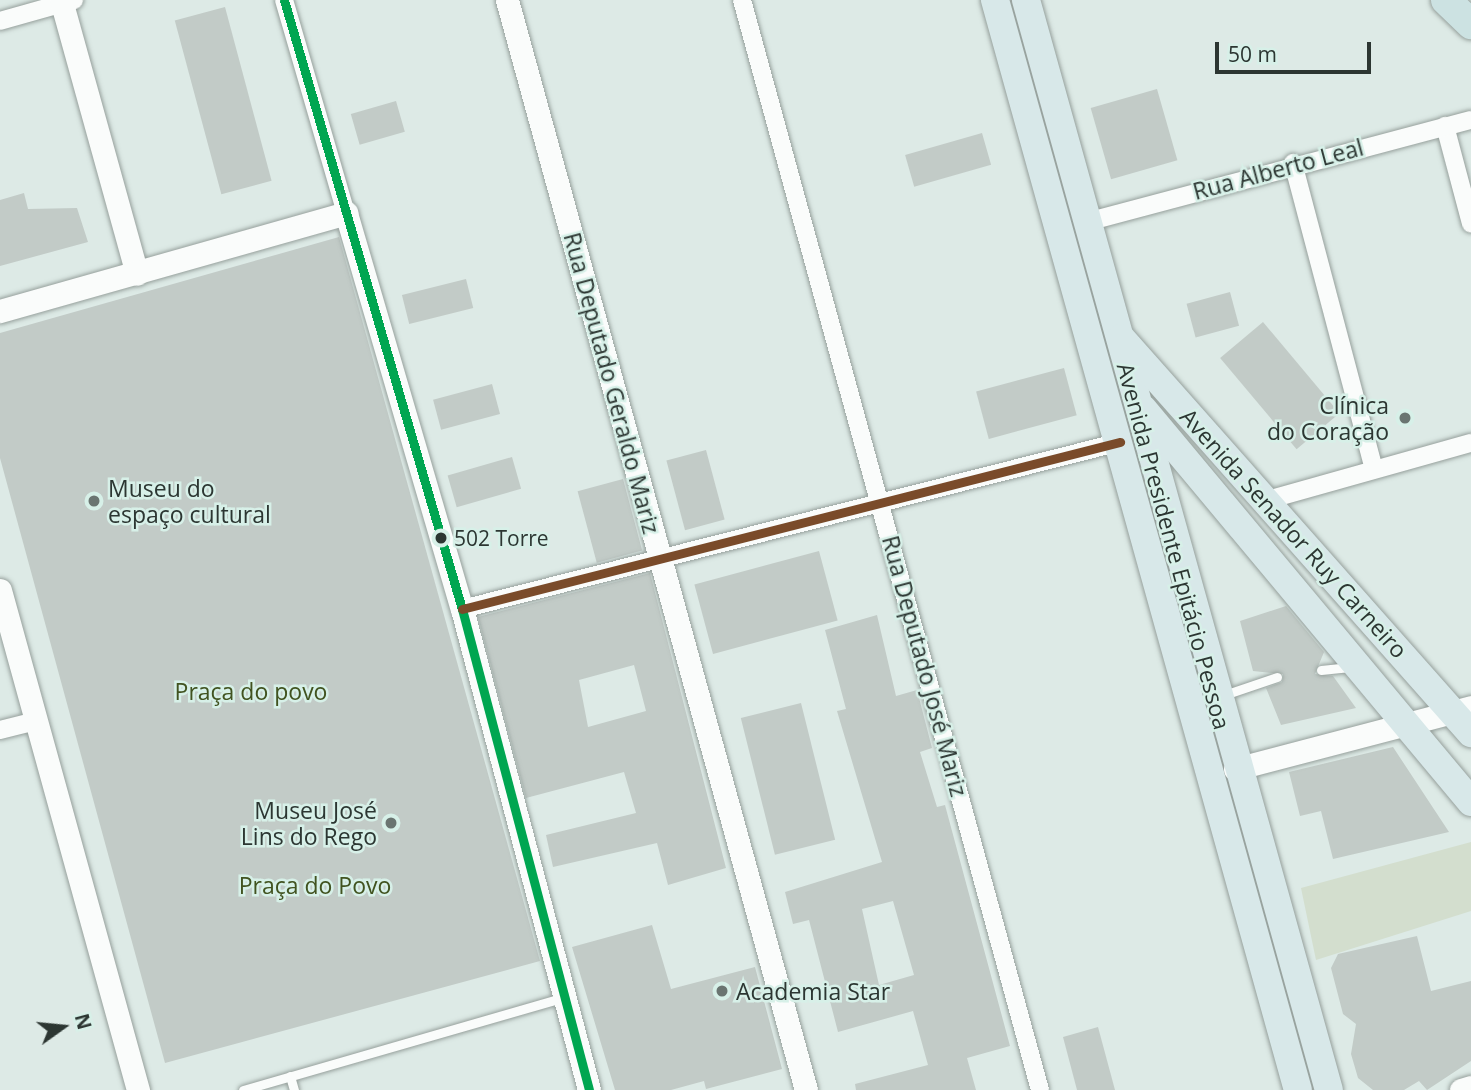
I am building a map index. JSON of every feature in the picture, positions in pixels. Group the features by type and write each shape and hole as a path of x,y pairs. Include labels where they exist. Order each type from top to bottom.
{"highway":[{"path":"1447,0 1471,24"},
{"path":"1461,0 1471,18"}],"main road":[{"name":"Avenida Presidente Epitácio Pessoa","path":"995,0 1120,442 1293,1086"},
{"name":"Avenida Presidente Epitácio Pessoa","path":"1026,0 1235,769 1329,1090"},
{"name":"Avenida Senador Ruy Carneiro","path":"1116,333 1264,501 1462,709 1471,733"},
{"path":"1101,373 1136,401"},
{"name":"Avenida Senador Ruy Carneiro","path":"1136,401 1471,802"},
{"path":"1293,1086 1321,1062"}],"street":[{"path":"284,0 461,608 589,1090"},
{"name":"Rua Deputado Geraldo Mariz","path":"507,0 806,1090"},
{"name":"Rua Deputado José Mariz","path":"742,0 1040,1090"},
{"path":"0,21 66,1 136,274"},
{"name":"Rua Alberto Leal","path":"1087,222 1293,163 1471,120"},
{"path":"1445,126 1471,224"},
{"path":"1293,163 1373,467"},
{"path":"0,311 346,213"},
{"path":"461,608 882,506 1120,442"},
{"path":"1264,501 1373,467 1471,443"},
{"path":"0,590 138,1090"},
{"path":"1235,769 1462,709"},
{"path":"0,730 36,721"},
{"path":"1461,1090 1471,1087"}],"lane":[{"path":"1321,670 1357,667"},
{"path":"1216,698 1277,677"},
{"path":"243,1090 564,997"},
{"path":"290,1076 294,1090"}],"green space":[{"path":"1471,842 1471,911 1316,960 1301,888"}],"building":[{"path":"225,7 272,181 221,194 175,20"},
{"path":"1157,89 1177,160 1111,179 1091,108"},
{"path":"396,101 405,132 360,145 351,114"},
{"path":"982,133 991,165 914,187 905,155"},
{"path":"24,193 28,209 77,208 88,242 0,266 0,200"},
{"name":"Praça do Povo","path":"339,237 540,961 165,1063 0,458 0,333"},
{"path":"466,279 473,308 409,324 402,295"},
{"path":"1230,292 1239,326 1196,337 1187,304"},
{"path":"1263,322 1339,413 1297,449 1220,358"},
{"path":"1064,368 1077,415 989,439 976,392"},
{"path":"492,384 500,414 441,430 433,400"},
{"path":"706,450 725,520 685,530 666,461"},
{"path":"512,457 521,489 457,507 448,475"},
{"path":"623,479 642,550 597,563 578,491"},
{"path":"819,551 838,621 713,654 694,584"},
{"path":"650,573 726,868 668,885 657,843 553,867 546,835 636,813 624,772 526,798 478,617","holes":["634,665 646,711 588,727 579,680"]},
{"path":"1286,606 1324,652 1315,674 1333,676 1356,708 1281,725 1266,688 1282,682 1283,674 1253,671 1240,621"},
{"path":"877,615 896,696 917,690 932,748 920,752 937,807 945,805 1010,1046 967,1058 976,1090 856,1090 855,1084 928,1065 913,1011 838,1032 809,920 793,924 785,892 882,862 837,711 846,709 825,630","holes":["893,901 914,975 879,985 862,909"]},
{"path":"801,703 835,840 775,855 741,718"},
{"path":"1393,747 1449,832 1333,859 1321,811 1300,816 1289,772"},
{"path":"652,925 671,989 755,967 782,1069 706,1089 704,1081 671,1090 615,1090 572,947"},
{"path":"1417,936 1431,991 1471,981 1471,1061 1427,1090 1419,1081 1404,1090 1373,1090 1358,1078 1351,1054 1356,1024 1343,1014 1331,968 1338,954"},
{"path":"1098,1027 1115,1090 1077,1090 1063,1037"}],"transit line":[{"path":"284,0 462,609 589,1090"},
{"path":"462,609 1120,442"}],"place":[{"name":"Clínica do Coração","path":"1405,418"},
{"name":"Museu do espaço cultural","path":"94,501"},
{"name":"502 Torre","path":"441,538"},
{"name":"Museu José Lins do Rego","path":"391,823"},
{"name":"Academia Star","path":"722,991"}],"park label":[{"name":"Praça do povo","path":"251,691"}]}
